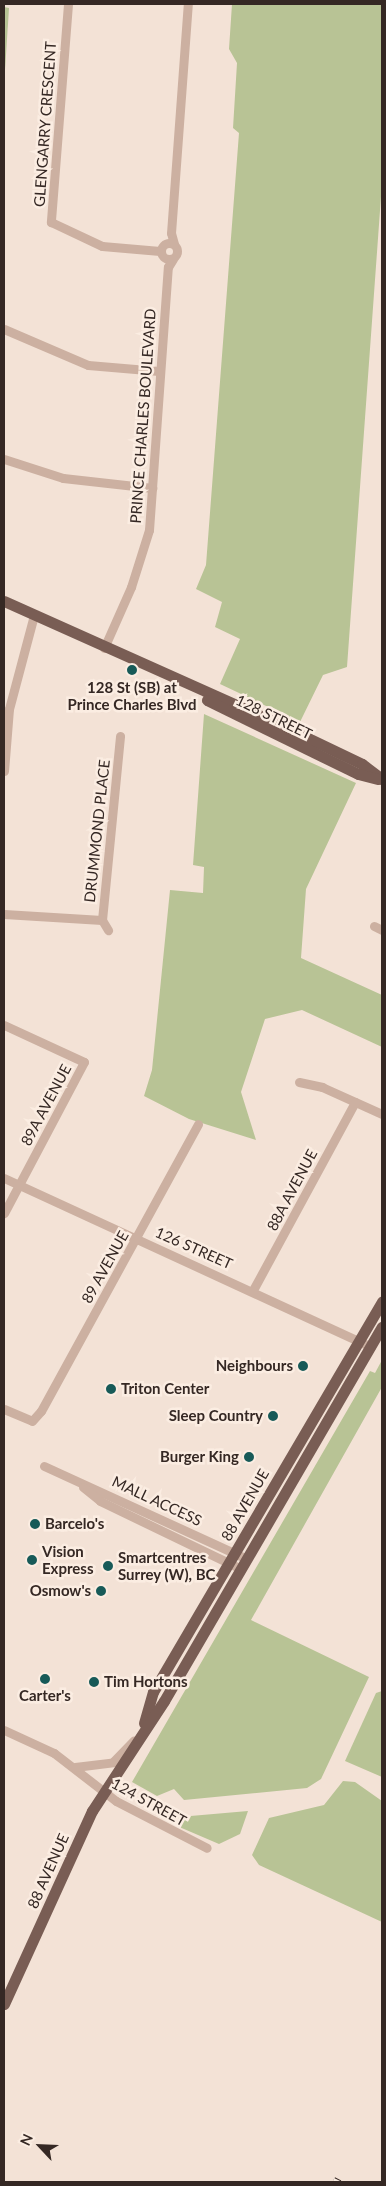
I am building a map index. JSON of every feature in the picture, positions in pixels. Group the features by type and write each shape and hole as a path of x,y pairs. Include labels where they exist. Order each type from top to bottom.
{"main road":[{"name":"128 STREET","path":"4,601 157,673 266,718 362,764 382,779"},
{"name":"88 AVENUE","path":"142,1728 153,1692 382,1301"},
{"name":"88 AVENUE","path":"4,2004 103,1793 142,1728 164,1701 382,1327"}],"street":[{"name":"GLENGARRY CRESCENT","path":"68,4 51,222 102,246 167,259"},
{"path":"167,259 171,233 188,4"},
{"name":"PRINCE CHARLES BOULEVARD","path":"104,648 139,564 149,530 167,259 177,252 170,244"},
{"path":"4,329 88,365 160,370"},
{"path":"4,459 63,478 152,488"},
{"path":"4,771 6,708 34,615"},
{"name":"DRUMMOND PLACE","path":"4,914 102,920 120,736"},
{"path":"102,920 108,930"},
{"name":"89A AVENUE","path":"4,1025 84,1062 4,1213"},
{"path":"299,1082 382,1114"},
{"name":"88A AVENUE","path":"253,1290 355,1102"},
{"name":"89 AVENUE","path":"4,1409 32,1420 138,1238 198,1124"},
{"name":"126 STREET","path":"4,1178 253,1290 371,1347"},
{"name":"MALL ACCESS","path":"44,1466 81,1485 100,1501 244,1564"},
{"name":"124 STREET","path":"4,1730 75,1767 103,1793 207,1848"},
{"path":"75,1767 113,1762 135,1739"}],"green space":[{"path":"232,4 382,4 382,183 347,667 323,675 300,722 220,684 240,639 215,627 222,602 196,589 206,565 239,133 233,128 237,63 229,49"},
{"path":"4,7 9,8 4,86"},
{"path":"204,714 356,783 306,889 301,958 382,995 382,1047 302,1010 265,1019 241,1092 256,1140 189,1119 144,1096 152,1070 170,890 203,893 204,867 193,865"},
{"path":"382,1360 382,1387 251,1620 369,1677 321,1779 307,1788 184,1800 174,1789 157,1796 132,1782 370,1371 375,1373"},
{"path":"382,1691 382,1777 345,1761 376,1693"},
{"path":"343,1781 355,1782 382,1801 382,1922 259,1865 252,1855 269,1818 324,1805"},
{"path":"248,1811 240,1834 219,1844 177,1826 179,1817"}],"railway":[{"path":"334,2179 340,2182"}],"place":[{"name":"128 St (SB) at Prince Charles Blvd","path":"132,670"},
{"name":"Neighbours","path":"303,1366"},
{"name":"Triton Center","path":"111,1389"},
{"name":"Sleep Country","path":"273,1416"},
{"name":"Burger King","path":"249,1457"},
{"name":"Barcelo's","path":"35,1524"},
{"name":"Vision Express","path":"32,1560"},
{"name":"Smartcentres Surrey (W), BC","path":"108,1566"},
{"name":"Osmow's","path":"101,1591"},
{"name":"Carter's","path":"45,1679"},
{"name":"Tim Hortons","path":"94,1682"}]}
